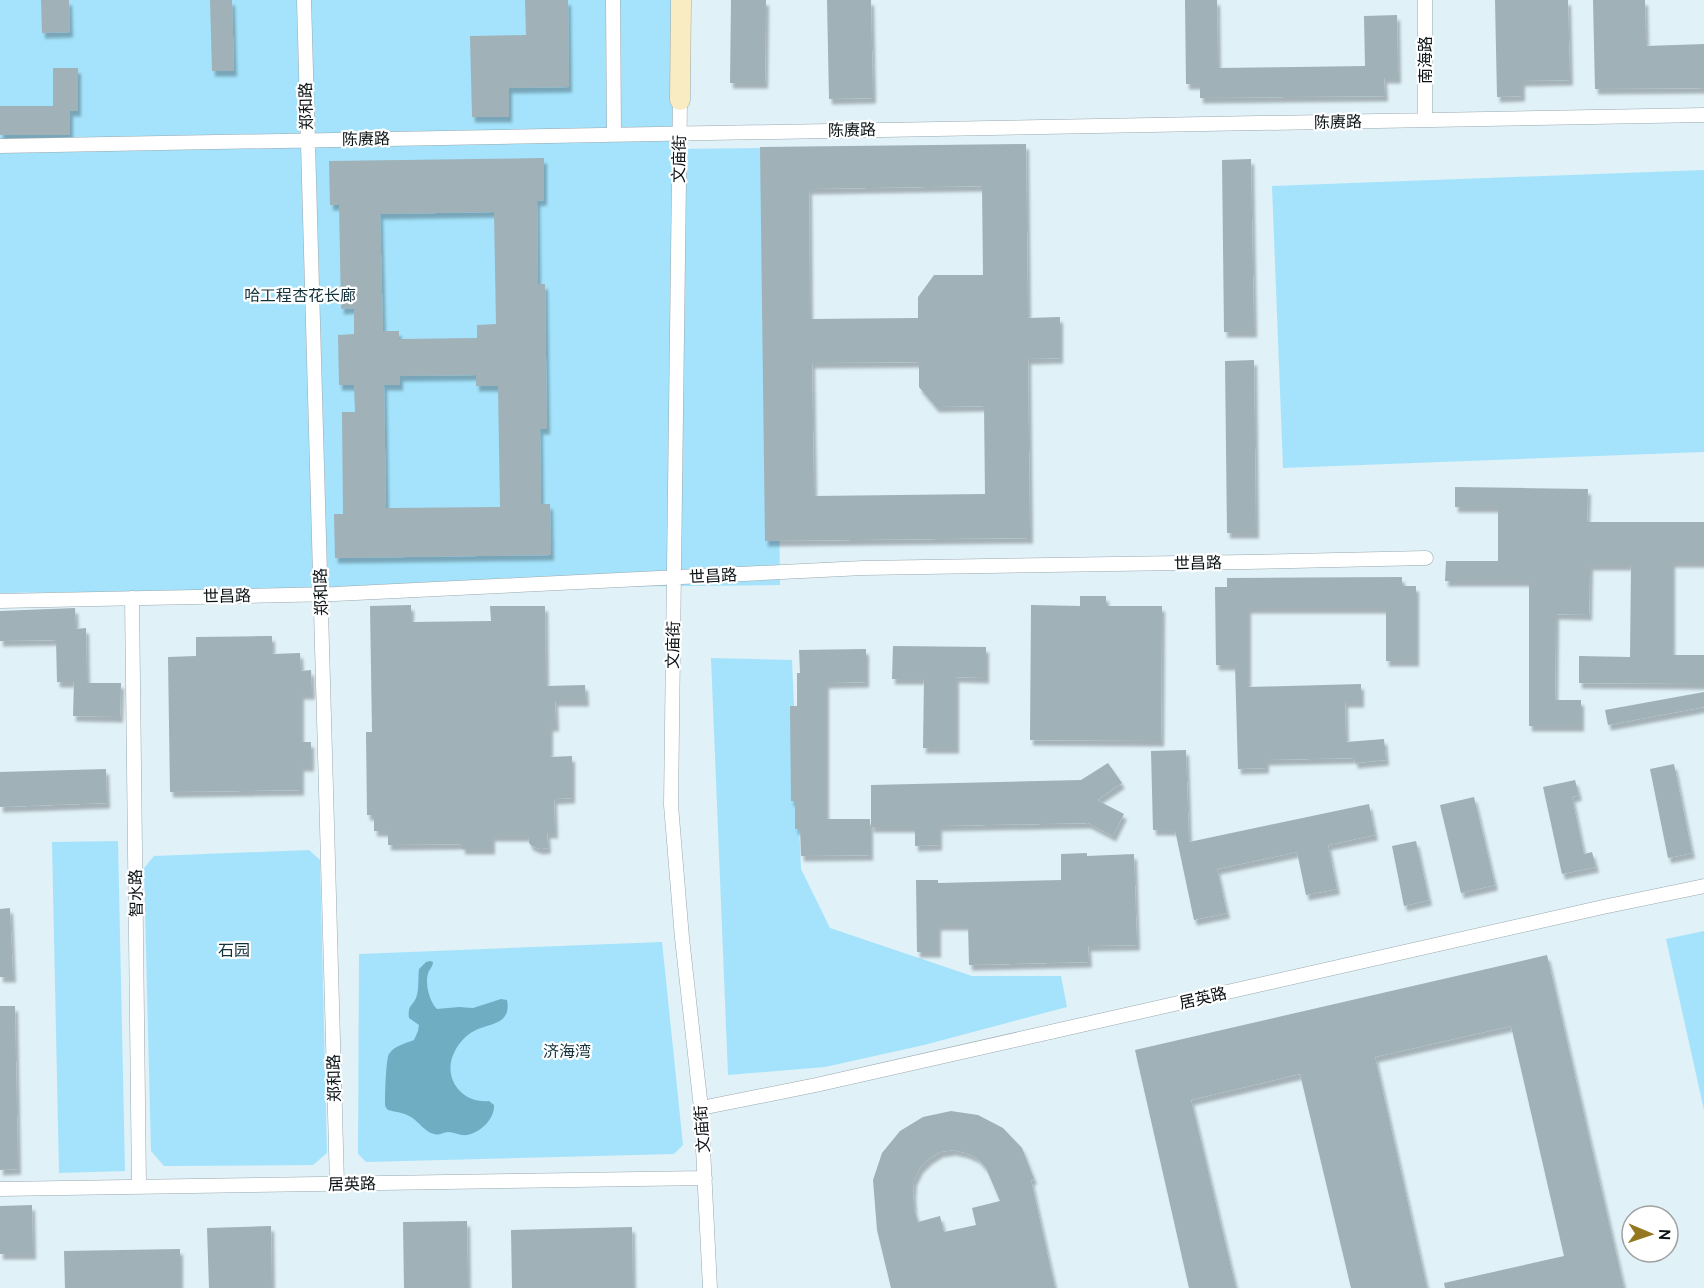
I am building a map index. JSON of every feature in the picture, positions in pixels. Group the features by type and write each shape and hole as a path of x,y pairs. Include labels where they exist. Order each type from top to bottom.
{"main road":[{"name":"文庙街","path":"680,100 681,0"}],"street":[{"name":"郑和路","path":"304,0 306,140 337,1184"},
{"path":"613,0 614,134"},
{"name":"南海路","path":"1425,0 1425,120"},
{"name":"文庙街","path":"680,100 671,805 682,938 701,1108 710,1288"},
{"name":"陈赓路","path":"0,146 1704,115"},
{"name":"世昌路","path":"0,601 321,594 863,568 1426,558"},
{"name":"智水路","path":"132,598 140,1187"},
{"name":"居英路","path":"701,1108 816,1085 1591,909 1704,886"},
{"name":"居英路","path":"0,1190 705,1178"}],"green space":[{"name":"哈工程杏花长廊","path":"0,0 672,0 673,149 775,148 780,585 0,593"},
{"path":"1704,170 1704,452 1283,468 1272,186"},
{"path":"711,658 792,660 801,869 830,928 972,976 1061,976 1067,1007 924,1045 825,1067 728,1075"},
{"path":"118,841 125,1171 59,1173 52,842"},
{"name":"石园","path":"309,850 320,860 327,1153 313,1165 164,1166 151,1151 144,868 154,856"},
{"path":"1704,931 1704,1110 1666,939"},
{"name":"济海湾","path":"662,942 683,1145 674,1154 366,1162 358,1154 359,954"}],"shaded area":[{"path":"430,961 433,963 427,985 437,1009 473,1008 501,999 507,1000 508,1008 503,1019 468,1034 458,1045 451,1060 452,1079 462,1093 479,1101 489,1101 494,1105 492,1115 486,1124 472,1134 462,1135 448,1132 438,1135 431,1133 411,1117 388,1110 385,1106 388,1057 400,1045 414,1040 418,1031 419,1025 409,1018 409,1010 417,995 419,969"}],"building":[{"path":"41,0 69,0 70,32 42,33"},
{"path":"210,0 232,0 234,71 212,71"},
{"path":"525,0 568,0 569,87 509,88 509,117 472,117 470,36 526,35"},
{"path":"731,0 766,0 765,83 730,83"},
{"path":"827,0 871,0 873,98 829,99"},
{"path":"1185,0 1217,0 1218,68 1365,66 1364,16 1397,15 1398,78 1384,78 1385,96 1200,98 1200,84 1186,84"},
{"path":"1495,0 1568,0 1570,80 1522,81 1522,96 1497,97"},
{"path":"1593,0 1645,0 1646,46 1704,44 1704,88 1595,89"},
{"path":"53,68 78,68 78,111 70,111 70,135 0,135 0,106 53,106"},
{"path":"1026,144 1028,318 1060,317 1060,358 1028,359 1030,538 765,541 760,147","holes":["982,186 983,275 934,275 918,297 918,318 810,319 809,189","919,362 919,387 936,407 984,406 985,494 814,496 812,363"]},
{"path":"544,158 544,200 537,201 538,284 545,284 547,429 540,429 541,504 550,504 551,555 335,558 334,514 343,514 342,412 355,412 354,385 339,385 338,335 354,334 354,308 341,309 339,205 330,205 329,161","holes":["494,212 496,324 477,325 477,338 399,339 399,331 383,331 380,214","476,375 476,386 498,386 500,507 386,508 384,385 400,385 400,376"]},
{"path":"1251,159 1254,332 1224,332 1222,160"},
{"path":"1254,360 1256,533 1227,533 1225,361"},
{"path":"1455,487 1588,489 1587,522 1704,522 1704,562 1672,562 1672,655 1704,655 1704,684 1579,683 1579,656 1630,657 1631,565 1590,565 1589,615 1556,614 1555,700 1581,700 1581,726 1529,726 1529,581 1445,581 1446,561 1498,561 1498,507 1455,507"},
{"path":"1402,577 1402,586 1416,586 1416,661 1386,661 1386,608 1248,608 1248,687 1361,684 1361,702 1345,702 1346,742 1384,739 1386,760 1355,763 1354,758 1266,760 1266,768 1238,769 1235,665 1216,665 1215,587 1227,587 1227,578"},
{"path":"1080,596 1106,596 1106,606 1162,606 1161,741 1030,740 1031,605 1080,606"},
{"path":"411,605 411,622 491,621 490,606 545,606 546,686 585,685 586,701 555,701 556,726 550,726 550,757 572,756 572,798 554,799 555,833 547,833 548,848 540,849 532,846 528,836 492,836 492,849 462,849 462,844 388,845 388,831 374,831 374,815 367,815 366,732 372,732 370,606"},
{"path":"75,608 76,629 86,628 87,683 121,683 120,717 73,716 74,682 57,682 56,640 0,641 0,611"},
{"path":"272,636 272,654 300,653 301,671 311,670 312,694 301,694 301,742 311,742 311,766 301,766 301,790 170,792 168,657 196,656 196,637"},
{"path":"893,646 986,647 986,678 956,677 956,748 923,748 924,679 892,679"},
{"path":"866,649 866,682 826,683 826,819 870,819 870,855 801,856 800,829 795,829 795,801 791,801 790,706 797,706 797,673 800,673 799,650"},
{"path":"1704,692 1704,707 1608,725 1605,710"},
{"path":"1186,750 1189,842 1369,804 1375,835 1328,845 1337,889 1306,895 1297,852 1217,869 1227,913 1194,920 1175,830 1153,830 1151,751"},
{"path":"1108,763 1122,783 1097,800 1124,814 1113,836 1088,823 939,826 939,845 915,846 915,827 871,827 871,785 1081,780"},
{"path":"1674,764 1692,853 1668,858 1650,769"},
{"path":"106,769 107,803 0,807 0,772"},
{"path":"1575,780 1579,795 1572,797 1584,854 1592,852 1596,867 1562,874 1543,787"},
{"path":"1474,797 1495,885 1461,893 1440,805"},
{"path":"1416,841 1429,900 1404,906 1392,846"},
{"path":"1087,853 1087,856 1134,854 1137,945 1088,946 1089,962 969,965 968,925 938,925 938,952 917,952 916,880 938,880 938,883 1061,880 1061,854"},
{"path":"10,908 13,977 0,977 0,909"},
{"path":"1547,955 1624,1288 1445,1288 1444,1283 1564,1256 1511,1026 1375,1057 1427,1288 1351,1288 1300,1074 1191,1100 1236,1288 1189,1288 1135,1050"},
{"path":"0,1006 15,1006 18,1169 0,1170"},
{"path":"951,1111 978,1115 1003,1128 1022,1148 1034,1179 1031,1180 1055,1288 891,1288 877,1230 873,1180 882,1153 900,1131 923,1117","holes":["953,1150 977,1158 986,1168 1000,1201 972,1208 976,1225 944,1232 940,1216 918,1222 913,1193 914,1180 920,1168 940,1152"]},
{"path":"32,1205 33,1254 0,1254 0,1206"},
{"path":"467,1221 468,1288 404,1288 403,1222"},
{"path":"271,1226 272,1288 209,1288 207,1228"},
{"path":"632,1227 633,1288 512,1288 511,1230"},
{"path":"180,1249 180,1288 65,1288 64,1251"}]}
